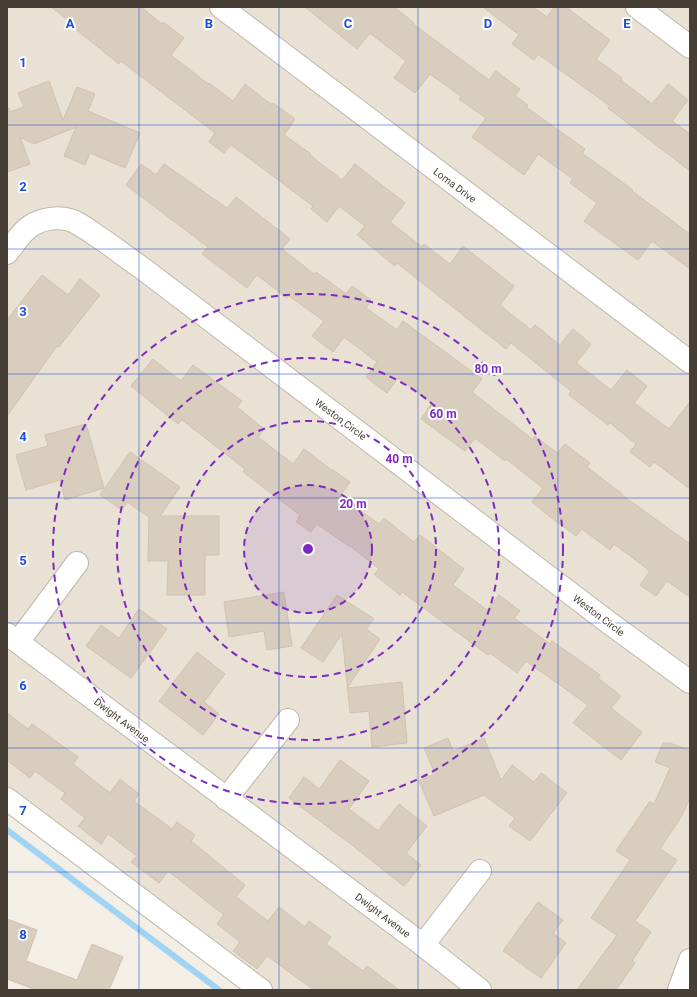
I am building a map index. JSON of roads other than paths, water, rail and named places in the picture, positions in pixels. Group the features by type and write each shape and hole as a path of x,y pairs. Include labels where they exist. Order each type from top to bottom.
{"street":[{"name":"Loma Drive","path":"221,7 690,362"},
{"path":"637,7 690,47"},
{"name":"Weston Circle","path":"7,253 24,232 33,224 40,221 48,219 70,220 84,227 148,273 608,622 690,682"},
{"name":"Dwight Avenue","path":"77,563 13,638 480,990"},
{"path":"226,799 288,720"},
{"path":"7,800 261,990"},
{"path":"423,946 480,871"},
{"path":"679,990 690,960"}],"waterway":[{"path":"7,830 219,990"}]}
